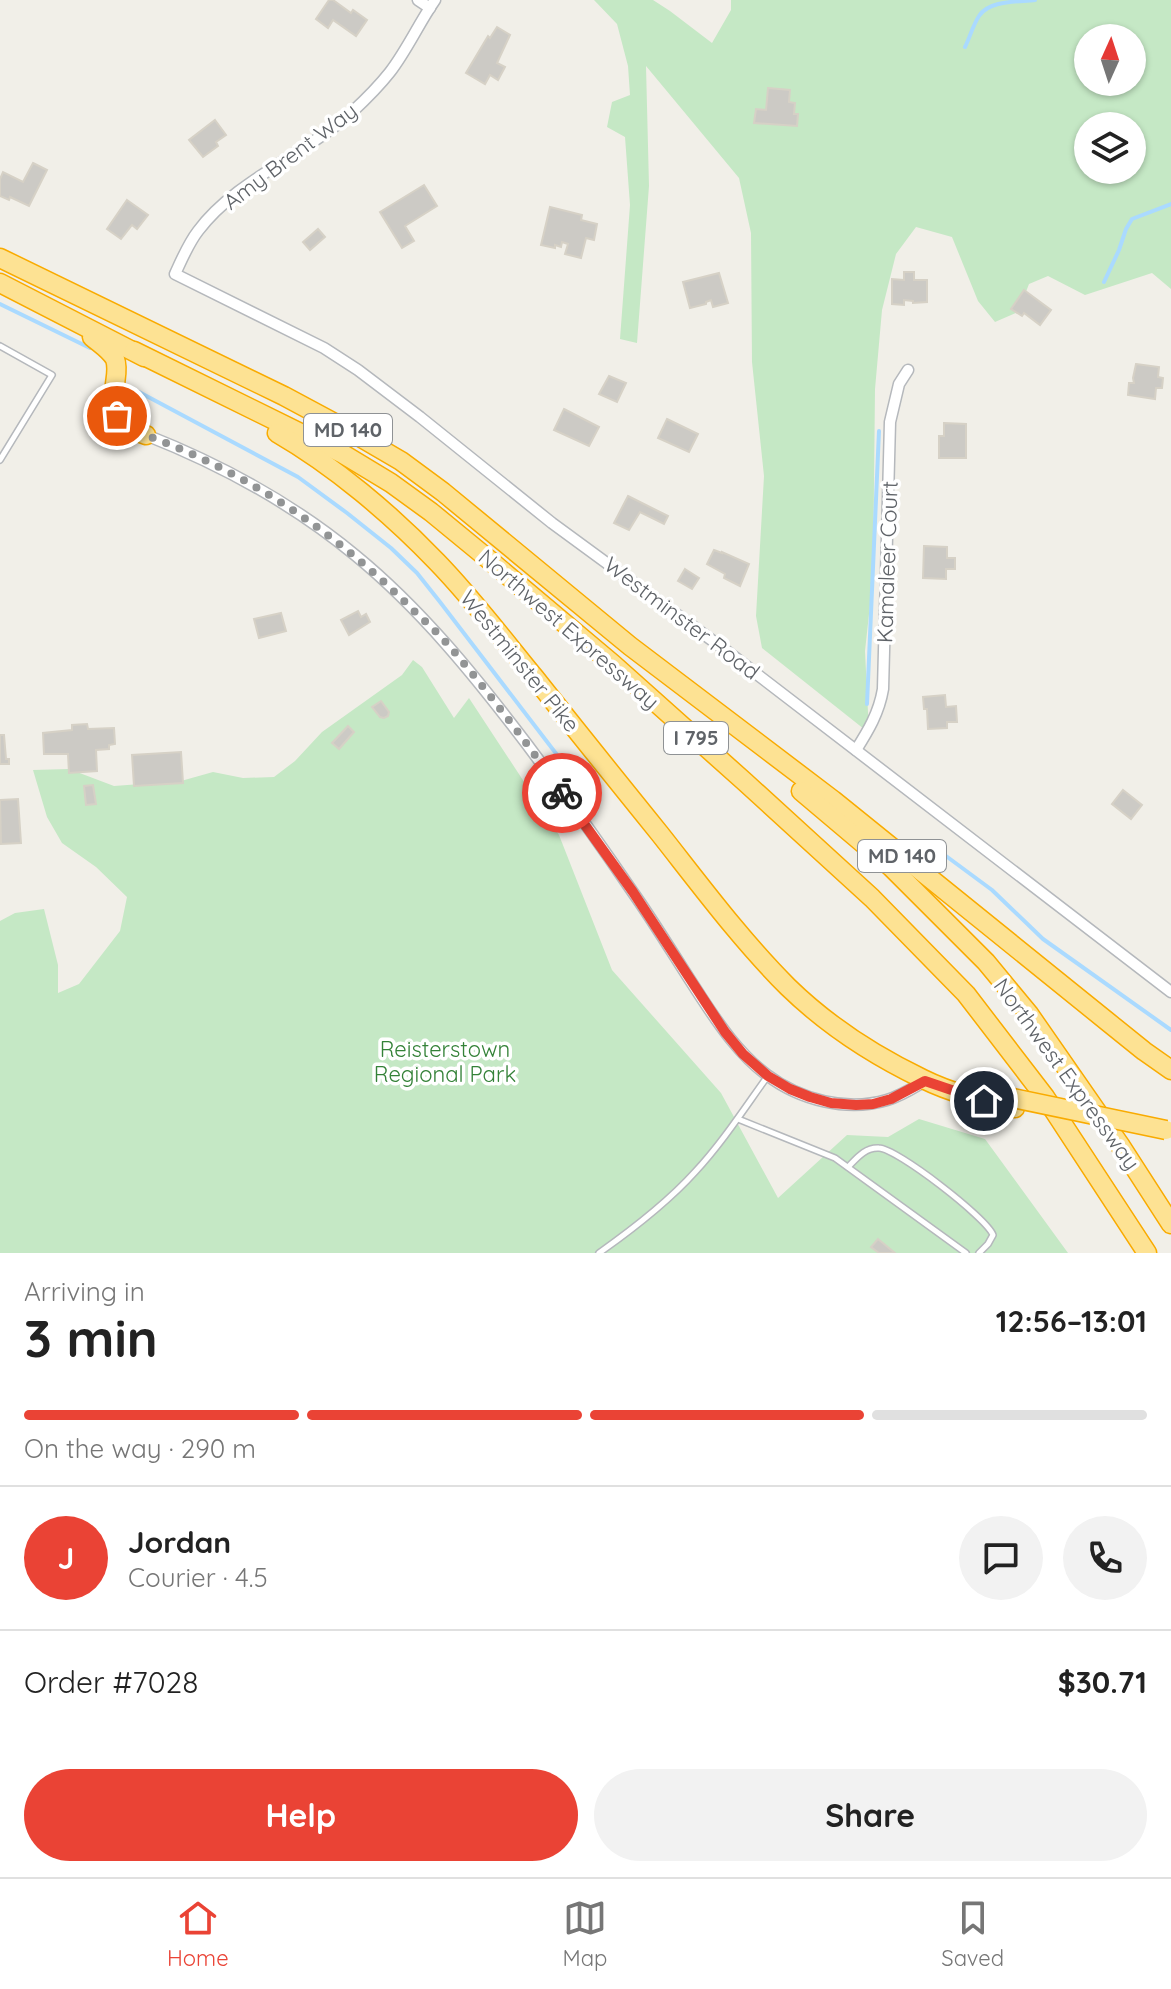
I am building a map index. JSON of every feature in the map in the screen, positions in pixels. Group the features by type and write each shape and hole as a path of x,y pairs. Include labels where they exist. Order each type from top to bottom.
{"highway":[{"name":"MD 140","path":"0,258 284,396 401,461 501,538 630,646 833,800 1171,1070"},
{"name":"Westminster Pike","path":"0,283 134,351 295,444 339,475 402,528 438,562 469,598 709,897 789,987 822,1016 888,1061 925,1081 984,1101 1012,1103 1169,1134"},
{"path":"72,319 116,361 114,410 123,425 146,435"},
{"name":"Northwest Expressway","path":"134,351 329,447 391,483 431,512 614,665 872,898 966,994 1045,1097 1147,1253"},
{"name":"Northwest Expressway","path":"630,646 891,867 986,962 1029,1014 1171,1224"}],"street":[{"path":"418,0 432,4"},
{"name":"Amy Brent Way","path":"175,274 188,244 214,212 329,132 371,93 390,72 432,4"},
{"name":"Westminster Road","path":"175,274 324,348 358,370 552,523 728,652 1171,992"},
{"name":"Kamaleer Court","path":"856,750 881,704 890,422 899,384 908,370"},
{"path":"146,435 203,459 282,502 357,556 449,645 539,761 633,892 725,1032 743,1054 768,1076 810,1097 856,1105 891,1099 925,1081"}],"lane":[{"path":"0,346 52,375 0,460"},
{"path":"599,1253 641,1222 696,1172 768,1076"},
{"path":"738,1119 835,1158 966,1253"},
{"path":"848,1167 862,1153 873,1148 883,1148 905,1160 979,1216 991,1229 993,1235 979,1253"}],"green space":[{"path":"594,0 653,0 712,43 731,10 731,0 1171,0 1171,289 1152,273 1085,295 1048,276 1029,284 1018,312 995,322 978,301 952,237 916,227 896,254 882,310 875,389 873,577 865,651 869,733 762,648 756,616 764,476 752,362 751,233 739,178 646,66 649,186 637,343 620,339 630,205 625,137 607,127 612,102 630,95 628,66 617,24"},
{"name":"Reisterstown Regional Park","path":"413,660 422,667 454,718 469,698 559,835 612,970 721,1093 778,1198 847,1135 888,1137 919,1119 985,1139 1068,1253 0,1253 0,921 15,913 44,909 58,965 58,993 79,984 120,931 127,897 96,867 62,843 47,817 33,770 69,769 114,786 181,781 213,772 243,778 274,777 295,761 322,732 402,675"}],"building":[{"path":"329,0 367,20 356,36 333,20 328,28 316,19"},
{"path":"497,27 510,35 497,63 505,67 498,80 490,75 485,84 466,73 488,36 490,38"},
{"path":"768,88 790,90 789,102 795,103 794,114 798,114 797,126 754,123 756,109 766,110"},
{"path":"215,120 226,135 216,142 218,146 203,157 189,140"},
{"path":"33,163 47,170 29,206 0,196 3,172 23,182"},
{"path":"424,185 437,206 405,226 414,241 402,248 380,212"},
{"path":"127,200 148,215 137,229 132,225 121,239 107,229"},
{"path":"550,207 582,215 581,220 597,224 594,240 586,238 581,258 565,254 568,244 562,242 561,247 555,245 555,248 541,245"},
{"path":"318,229 325,237 310,250 303,242"},
{"path":"904,272 914,272 914,280 927,280 927,302 904,300 904,305 892,304 892,279 904,280"},
{"path":"719,273 728,303 713,307 711,300 690,308 683,282"},
{"path":"1024,290 1051,310 1040,325 1024,313 1022,316 1011,309"},
{"path":"1136,364 1159,367 1158,377 1163,378 1162,388 1156,388 1155,399 1128,395 1129,383 1134,383"},
{"path":"609,376 626,383 617,402 599,394"},
{"path":"564,409 599,427 589,446 554,430"},
{"path":"667,419 698,434 689,452 658,438"},
{"path":"944,423 966,424 966,458 939,458 939,436 944,436"},
{"path":"628,496 668,516 664,524 640,512 629,530 614,523"},
{"path":"924,546 947,547 947,558 955,558 955,569 946,569 946,579 923,578"},
{"path":"714,550 749,564 740,586 707,564"},
{"path":"685,569 699,578 692,589 678,581"},
{"path":"358,611 361,617 366,614 370,622 349,635 341,620"},
{"path":"281,613 286,631 259,638 254,619"},
{"path":"945,695 946,707 956,706 957,722 947,722 947,728 928,729 923,697"},
{"path":"381,701 389,712 384,718 372,707"},
{"path":"87,724 88,729 114,728 115,744 109,745 109,749 96,750 97,771 69,773 68,754 44,754 43,733 72,730 72,725"},
{"path":"348,726 354,732 339,749 332,743"},
{"path":"0,735 4,735 9,764 0,764"},
{"path":"181,752 183,783 134,786 132,755"},
{"path":"93,785 96,804 86,805 84,786"},
{"path":"1123,790 1142,805 1131,819 1112,804"},
{"path":"18,799 21,843 1,844 0,800"},
{"path":"878,1239 895,1253 879,1253 871,1247"}],"waterway":[{"path":"965,47 984,11 1004,3 1035,0"},
{"path":"1104,282 1132,219 1171,204"},
{"path":"0,304 90,348"},
{"path":"139,392 298,477 391,548 417,573 561,760"},
{"path":"867,704 879,431"},
{"path":"946,856 992,890 1043,939 1171,1030"}],"way so far":[{"path":"117,416 131,430 203,459 282,502 357,556 449,645 562,793"}],"route":[{"path":"562,793 633,892 725,1032 743,1054 768,1076 790,1089 831,1103 873,1104 891,1099 925,1081 984,1101"}]}
